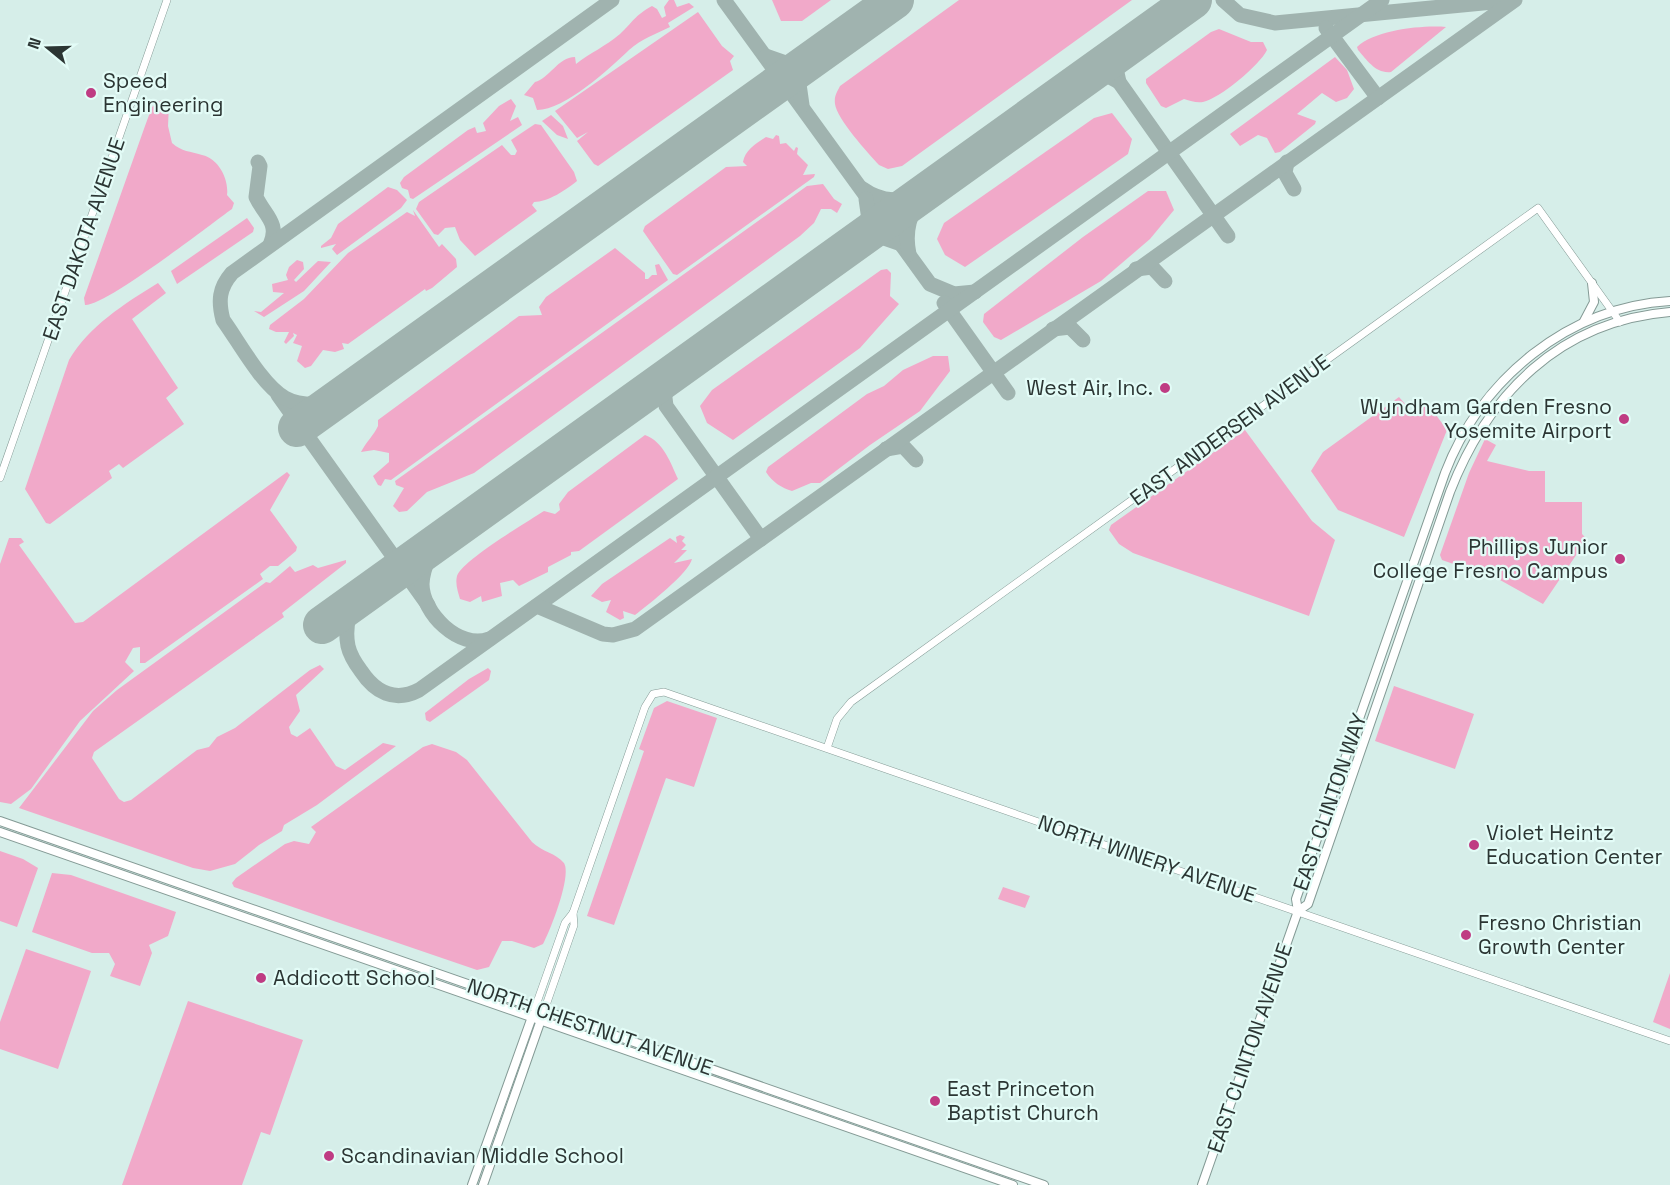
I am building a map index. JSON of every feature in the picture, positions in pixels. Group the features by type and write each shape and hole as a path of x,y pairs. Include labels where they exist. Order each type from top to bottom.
{"main road":[{"path":"1584,323 1593,306 1592,283"},
{"name":"EAST CLINTON WAY","path":"1670,301 1613,312 1584,323 1548,343 1509,374 1474,415 1449,463 1296,899 1298,911 1308,904 1450,492 1479,430 1508,392 1542,361 1579,338 1620,322 1670,312"},
{"path":"1479,430 1481,413 1509,374"},
{"name":"NORTH CHESTNUT AVENUE","path":"0,821 1044,1185"},
{"name":"NORTH CHESTNUT AVENUE","path":"0,832 1013,1185"},
{"path":"51,850 55,841"},
{"name":"EAST CLINTON AVENUE","path":"1202,1185 1298,911"},
{"path":"472,1185 535,1008"},
{"path":"483,1185 544,1011"},
{"path":"625,1050 630,1046 656,1055 678,1058"}],"street":[{"name":"EAST DAKOTA AVENUE","path":"0,478 167,0"},
{"name":"EAST ANDERSEN AVENUE","path":"827,748 837,719 851,702 1538,208 1620,322"},
{"name":"NORTH WINERY AVENUE","path":"573,913 645,706 650,697 657,693 673,694 1670,1041"},
{"path":"535,1008 565,923 573,913"},
{"path":"544,1011 574,925 573,913"}],"shaded area":[{"path":"669,0 674,0 677,7 689,3 694,7 668,23 670,27 634,46 573,96 561,103 537,110 533,98 524,95 535,82 545,77 564,60 575,57 576,64 615,38 637,16 652,6 657,9 662,18 666,16 664,7"},
{"path":"772,0 831,0 802,21 781,21"},
{"path":"959,0 1132,0 902,166 888,169 879,165 841,118 835,104 837,92 840,86"},
{"path":"698,12 722,46 734,56 730,61 733,70 598,166 594,164 577,141 588,132 577,138 555,111"},
{"path":"1446,27 1391,72 1376,69 1357,47 1375,36 1399,30"},
{"path":"1219,29 1251,42 1263,42 1267,50 1248,72 1210,100 1198,102 1184,99 1166,108 1161,106 1146,83 1146,79 1211,32"},
{"path":"1335,57 1347,70 1354,89 1347,98 1336,102 1322,93 1297,114 1316,121 1315,124 1280,152 1275,153 1267,138 1258,135 1240,146 1230,134"},
{"path":"511,99 516,106 510,121 518,117 522,125 413,199 410,198 408,190 402,188 400,183 404,177 468,130 475,127 477,133 486,131 483,123 499,106"},
{"path":"161,100 169,104 168,126 172,143 183,150 214,161 225,177 227,195 234,203 232,209 134,280 96,302 85,305 84,298 152,107"},
{"path":"1112,113 1132,139 1128,154 965,267 945,255 937,239 944,223 1094,118"},
{"path":"551,115 563,126 568,139 557,135 542,121"},
{"path":"535,124 541,125 574,172 577,181 551,198 534,202 532,205 537,211 475,256 460,240 455,227 445,228 438,235 434,234 416,209 419,202 502,145 511,155 515,155 517,151 511,140"},
{"path":"776,135 779,136 780,144 786,143 794,151 796,147 798,148 797,154 808,165 803,175 815,174 814,177 677,275 673,274 643,231 645,226 726,167 747,166 743,162 749,150 766,137 773,139"},
{"path":"823,184 834,199 842,204 837,213 831,209 821,209 814,223 800,236 474,473 427,492 407,511 399,512 393,506 404,488 396,485 395,481 807,186"},
{"path":"388,187 397,190 407,200 401,208 337,255 332,249 336,244 321,248 331,238 338,224"},
{"path":"1148,191 1166,191 1174,210 1150,239 1101,281 1001,340 994,337 983,322 984,314 1083,237"},
{"path":"413,210 439,247 442,244 456,259 457,267 432,288 426,291 425,289 348,344 342,343 344,349 335,352 323,350 311,366 305,368 297,361 302,346 293,343 297,335 293,333 294,336 286,344 284,342 289,332 276,332 269,329 270,325 304,299 348,253 407,212 415,216"},
{"path":"247,218 254,228 253,232 177,284 171,271"},
{"path":"615,248 645,273 645,279 657,275 655,265 659,264 668,280 391,480 385,479 381,486 378,485 373,476 389,462 389,453 374,450 361,452 378,426 378,420 519,316 542,315 539,307 546,297"},
{"path":"297,260 303,262 304,269 294,280 296,282 318,261 331,262 304,291 264,317 254,311 261,312 284,293 273,292 272,284 288,280 286,275 289,267"},
{"path":"887,269 891,273 890,296 899,304 860,348 733,440 707,423 700,406 712,390 881,270"},
{"path":"158,283 166,293 132,319 178,388 166,398 184,424 123,468 119,464 109,471 112,478 50,524 46,523 25,489 69,360 97,326"},
{"path":"933,356 948,356 950,371 920,411 820,483 811,483 792,491 768,476 766,472 768,467 867,394 884,386 903,370"},
{"path":"1399,397 1412,412 1428,404 1447,430 1404,537 1338,510 1311,471 1323,452"},
{"path":"1245,430 1312,521 1335,540 1309,616 1133,553 1119,544 1109,530 1111,525"},
{"path":"645,435 652,438 662,448 678,479 579,551 571,552 571,555 548,567 548,572 519,586 513,580 500,583 502,596 482,602 481,596 470,602 460,599 457,576 471,561 544,511 555,514 560,510 559,504 568,492"},
{"path":"1485,439 1496,445 1487,461 1529,471 1545,471 1545,502 1582,502 1582,534 1587,539 1543,604 1500,580 1442,560 1440,555 1469,473"},
{"path":"287,472 290,475 270,510 297,547 296,551 278,566 270,566 260,574 263,579 145,663 140,663 140,647 133,648 125,662 134,671 80,721 31,789 11,804 0,802 0,564 9,538 21,538 24,542 19,545 75,623 83,622"},
{"path":"680,535 685,537 682,541 686,545 681,550 687,550 674,563 692,559 689,565 667,588 635,615 623,611 624,618 620,620 606,612 611,600 602,602 591,596 602,584 670,538 677,543 676,537"},
{"path":"346,560 346,563 282,613 284,617 94,752 92,758 119,799 124,802 131,800 197,750 209,747 217,737 235,728 310,670 320,665 324,669 296,695 300,711 289,727 291,734 297,737 310,728 336,766 345,770 383,743 396,746 317,805 284,825 282,831 235,864 210,871 193,868 19,808 93,711 117,690 266,582 270,583 290,566 295,572 313,565 318,568"},
{"path":"488,668 491,671 489,680 430,722 426,720 425,713 469,679"},
{"path":"1394,686 1474,714 1455,769 1375,741"},
{"path":"667,701 717,718 694,787 666,778 614,925 587,916 644,751 639,749 654,708"},
{"path":"432,744 456,752 467,760 532,842 564,863 566,870 563,891 543,944 534,948 512,941 502,941 489,967 477,970 234,887 232,883 236,878 285,844 294,841 309,844 316,832 311,827 423,747"},
{"path":"0,851 23,859 38,868 17,927 0,921"},
{"path":"52,873 71,875 176,912 168,936 149,945 152,953 140,986 110,976 115,964 109,953 92,953 32,932"},
{"path":"1003,887 1030,896 1025,908 998,899"},
{"path":"26,949 91,971 58,1069 0,1049 0,1022"},
{"path":"1670,973 1670,1029 1653,1022"},
{"path":"188,1001 303,1040 270,1135 261,1132 242,1185 122,1185"}],"taxiway":[{"path":"332,403 302,404 276,392 251,362 223,320 220,307 224,284 232,273 612,0"},
{"path":"724,0 930,284 954,294 975,292"},
{"path":"1223,0 1240,15 1275,23 1514,0"},
{"path":"355,601 348,623 347,640 350,653 366,678 379,690 393,695 410,694 419,690 1382,0"},
{"path":"537,606 603,634 613,635 635,629 1515,0"},
{"path":"1326,28 1378,98"},
{"path":"1126,48 1116,68 1119,82 1228,236"},
{"path":"766,56 786,63 809,61"},
{"path":"802,105 799,84 809,61"},
{"path":"1086,77 1106,75 1119,82"},
{"path":"258,162 260,166 256,197 272,225 273,237 270,245"},
{"path":"1287,162 1285,173 1294,189"},
{"path":"863,189 877,197 893,200 908,199 923,194"},
{"path":"909,254 907,238 909,222 923,194"},
{"path":"858,240 869,220 866,199"},
{"path":"858,240 878,236 901,244"},
{"path":"1136,269 1152,267 1165,281"},
{"path":"944,303 1008,393"},
{"path":"1053,329 1070,327 1083,340"},
{"path":"674,372 664,390 666,406 761,539"},
{"path":"278,395 428,605"},
{"path":"886,449 903,446 916,460"},
{"path":"443,537 424,571 422,584 428,606 435,617 455,634 478,641 489,639"}],"runway":[{"path":"297,428 895,0"},
{"path":"322,625 1193,0"}],"place":[{"name":"Speed Engineering","path":"91,93"},
{"name":"West Air, Inc.","path":"1165,388"},
{"name":"Wyndham Garden Fresno Yosemite Airport","path":"1624,419"},
{"name":"Phillips Junior College Fresno Campus","path":"1620,559"},
{"name":"Violet Heintz Education Center","path":"1474,845"},
{"name":"Fresno Christian Growth Center","path":"1466,935"},
{"name":"Addicott School","path":"261,978"},
{"name":"East Princeton Baptist Church","path":"935,1101"},
{"name":"Scandinavian Middle School","path":"329,1156"}]}
